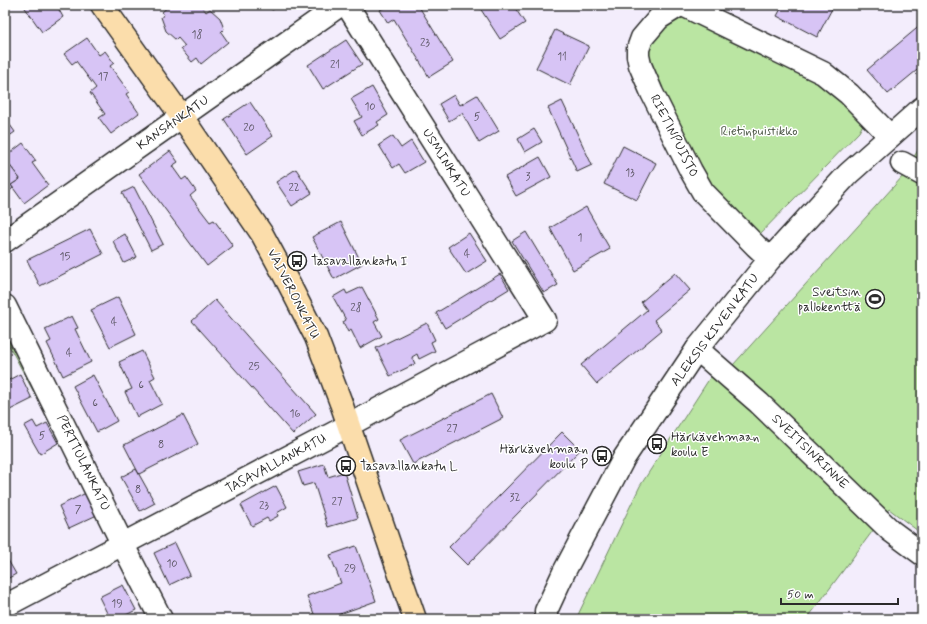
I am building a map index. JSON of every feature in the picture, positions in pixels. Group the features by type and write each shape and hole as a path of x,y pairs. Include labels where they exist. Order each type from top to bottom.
{"main road":[{"name":"VAIVERONKATU","path":"102,5 182,117 262,234 289,284 316,337 349,425 415,619"}],"street":[{"name":"KANSANKATU","path":"5,241 340,5"},
{"name":"USMINKATU","path":"347,5 545,320"},
{"name":"RIETINPUISTO","path":"770,259 703,192 652,93 640,65 638,50 642,38 659,18 682,5 823,73 849,94 890,136"},
{"name":"ALEKSIS KIVEN KATU","path":"543,616 564,572 624,458 697,349 770,259 848,174 922,108"},
{"path":"902,163 922,174"},
{"name":"PERTTULANKATU","path":"5,306 122,543 162,619"},
{"name":"TASAVALLANKATU","path":"5,606 545,320"},
{"name":"SVEITSINRINNE","path":"697,349 759,403 891,531 922,554"}],"green space":[{"name":"Rietinpuistikko","path":"688,13 820,81 865,121 859,132 756,238 707,186 648,62 647,47 659,25"},
{"path":"922,143 922,534 889,509 807,619 576,619 640,486 715,370 733,365 903,176"},
{"path":"11,334 41,392 37,398 5,340 5,337"}],"building":[{"path":"23,5 63,5 58,8 63,17 42,32"},
{"path":"170,5 201,5 206,12 210,9 220,18 224,29 221,32 228,42 201,64 197,58 192,62 181,49 185,46 178,38 176,40 166,31 161,17 164,15 162,12"},
{"path":"269,5 281,5 272,10"},
{"path":"389,5 418,5 453,62 429,77 394,19 388,23 380,10"},
{"path":"478,5 513,5 525,23 500,39"},
{"path":"783,5 834,5 817,37 777,16"},
{"path":"922,24 922,66 888,94 867,70"},
{"path":"555,30 589,46 570,85 536,68"},
{"path":"87,38 99,55 105,51 114,63 110,66 129,92 126,94 139,113 111,134 99,118 105,114 90,93 96,88 76,61 72,64 64,54"},
{"path":"346,40 362,64 323,89 308,65"},
{"path":"372,87 388,115 377,122 379,125 362,135 354,121 362,117 351,99"},
{"path":"454,95 460,105 477,95 499,131 479,143 462,113 449,121 439,104"},
{"path":"562,101 592,165 577,172 548,108"},
{"path":"250,102 273,136 247,154 224,119"},
{"path":"5,118 15,132 5,139"},
{"path":"534,129 542,142 525,152 518,139"},
{"path":"393,136 401,148 411,141 424,162 405,173 399,164 393,168 379,145"},
{"path":"23,143 36,161 32,163 48,185 24,203 11,185 20,179 5,159 5,157"},
{"path":"623,146 656,163 637,200 604,184"},
{"path":"170,151 178,162 172,166 182,180 186,177 196,191 190,196 210,222 214,220 233,246 207,266 139,174"},
{"path":"540,157 551,177 516,196 505,177"},
{"path":"5,159 20,179 11,185 13,188 7,193 5,191"},
{"path":"296,169 312,193 292,206 276,182"},
{"path":"134,187 163,244 151,250 122,193"},
{"path":"586,207 610,249 573,270 550,228"},
{"path":"341,222 362,264 334,279 312,237"},
{"path":"90,229 103,254 40,286 27,260"},
{"path":"526,232 558,285 544,293 512,241"},
{"path":"469,233 487,261 466,274 448,247"},
{"path":"125,234 137,257 124,263 113,241"},
{"path":"675,273 690,290 654,320 662,330 597,384 581,365 647,310 641,302"},
{"path":"500,274 509,289 445,328 436,313"},
{"path":"362,287 379,319 374,322 382,336 360,348 351,330 348,332 343,322 346,320 333,297 345,290 347,294"},
{"path":"118,297 136,334 110,347 91,310"},
{"path":"215,300 316,414 293,434 192,321"},
{"path":"72,316 78,328 75,329 91,362 63,376 47,343 51,341 45,329"},
{"path":"427,323 435,340 431,342 435,351 419,359 417,354 412,357 415,364 390,376 376,348"},
{"path":"142,351 155,377 150,380 162,404 137,417 125,392 132,389 119,362"},
{"path":"20,374 32,399 10,410 5,399 5,382"},
{"path":"93,375 117,421 97,432 73,386"},
{"path":"491,394 503,418 413,464 400,440"},
{"path":"183,415 198,444 139,474 124,445"},
{"path":"33,421 37,428 47,423 58,443 40,454 24,426"},
{"path":"562,432 580,450 467,565 449,547"},
{"path":"324,464 328,477 344,472 358,518 328,527 314,483 303,486 298,472"},
{"path":"136,469 155,503 140,511 121,477"},
{"path":"276,486 287,507 277,513 278,516 269,521 267,518 252,526 241,505"},
{"path":"86,493 97,515 69,528 59,506"},
{"path":"175,543 190,575 169,585 154,553"},
{"path":"356,546 376,601 326,619 316,619 307,596 341,583 330,555"},
{"path":"5,555 16,574 5,580"},
{"path":"123,585 136,610 118,619 110,619 99,597"}],"place":[{"name":"Tasavallankatu I","path":"297,261"},
{"name":"Sveitsin pallokenttä","path":"875,299"},
{"name":"Härkävehmaan koulu E","path":"657,444"},
{"name":"Härkävehmaan koulu P","path":"602,456"},
{"name":"Tasavallankatu L","path":"346,466"}]}
